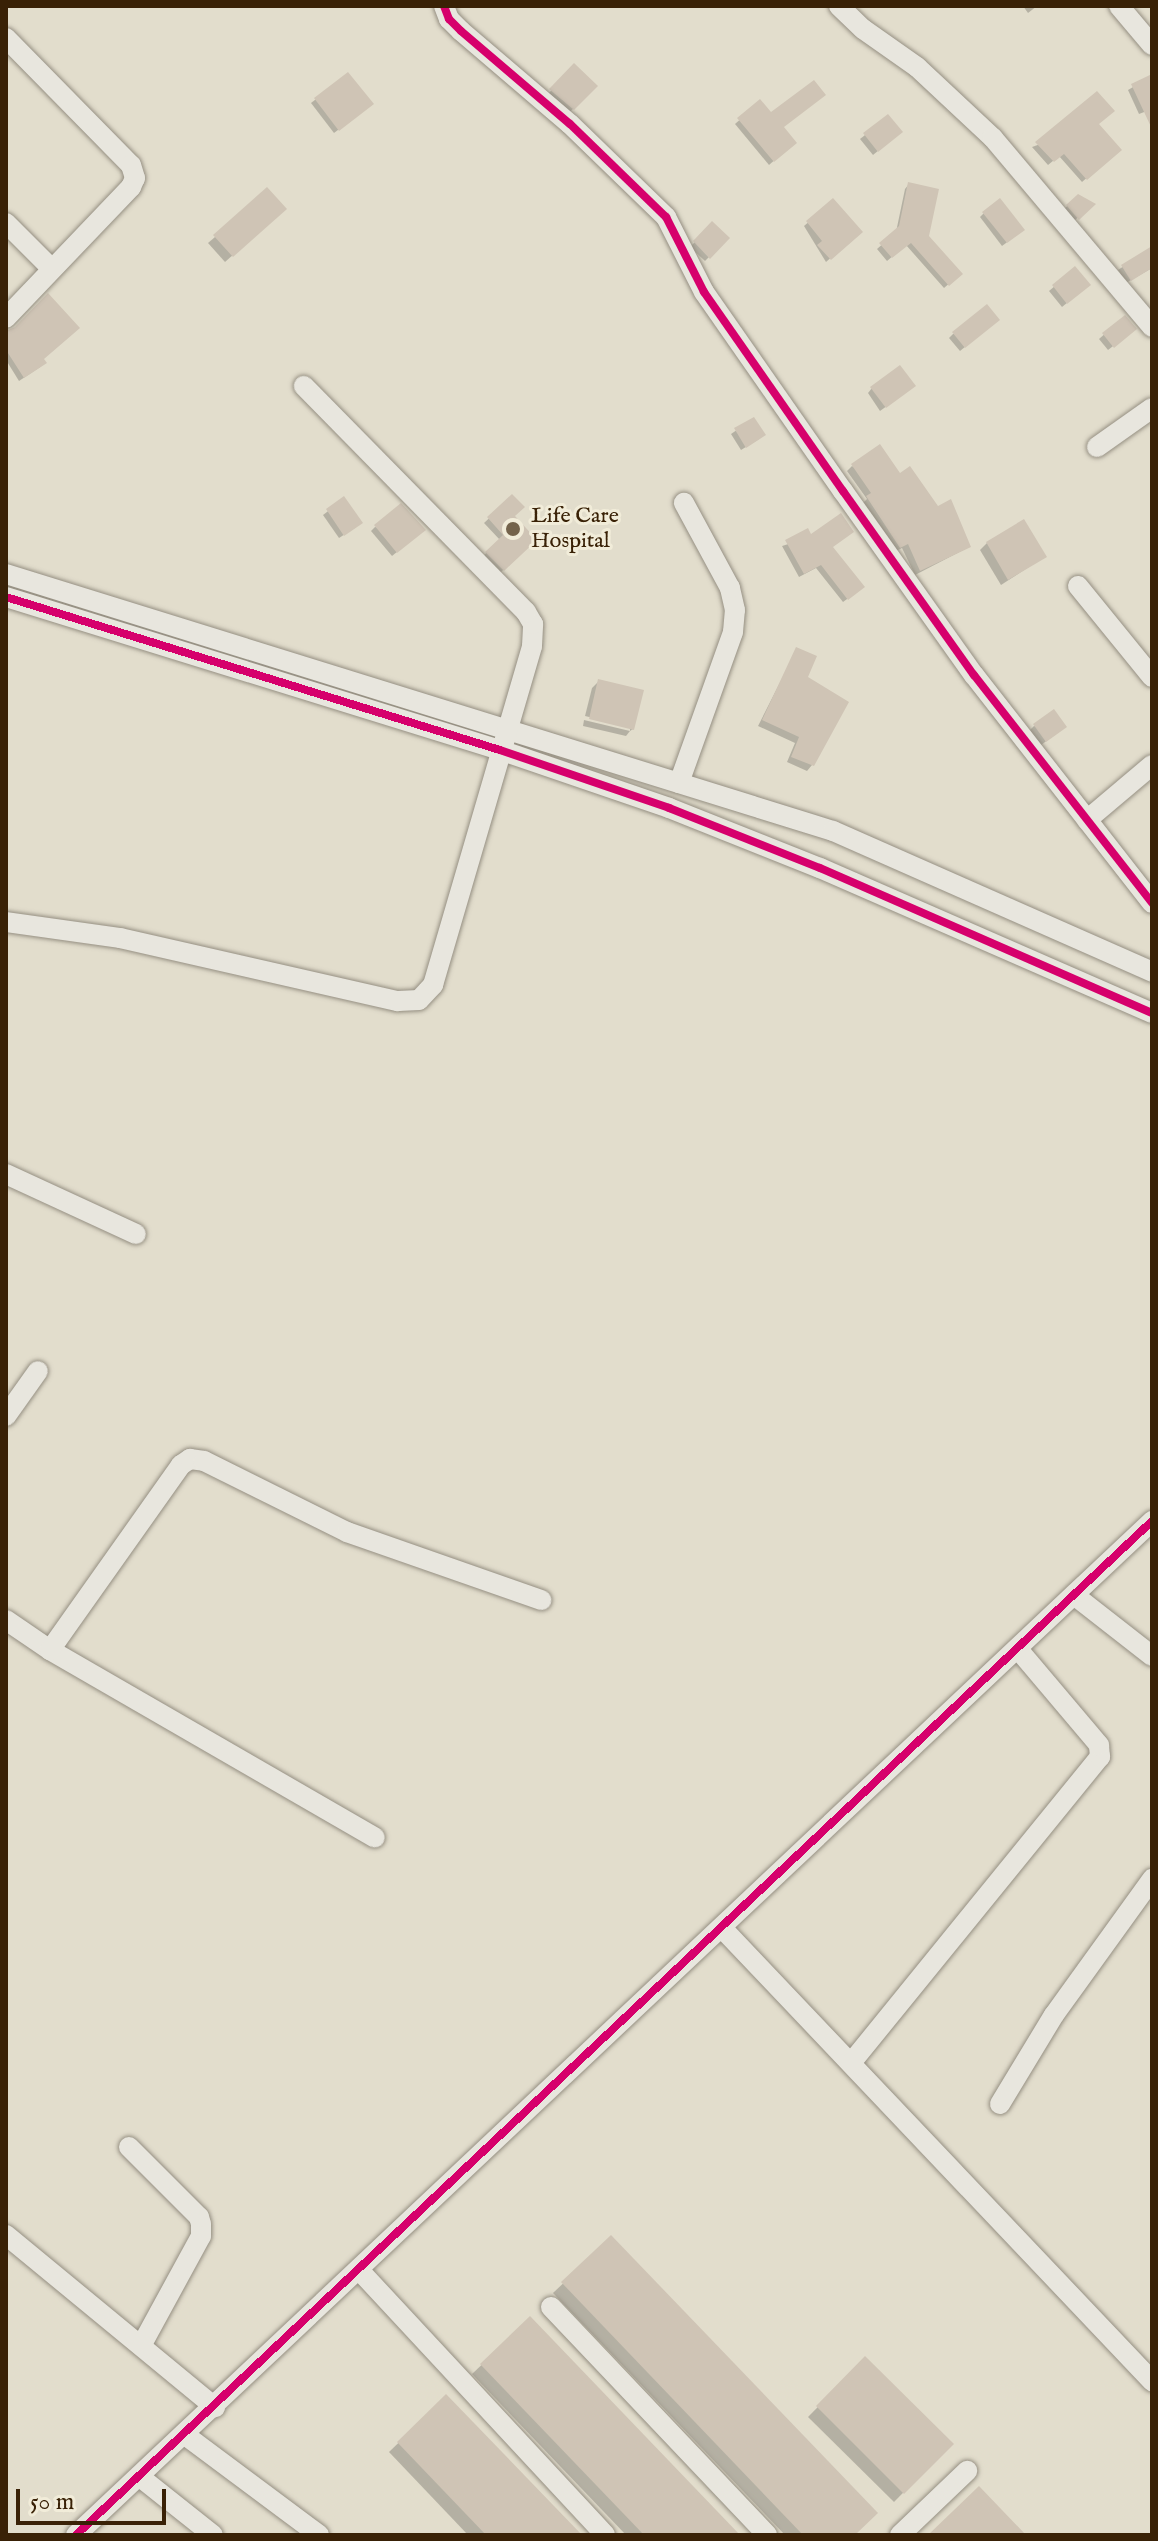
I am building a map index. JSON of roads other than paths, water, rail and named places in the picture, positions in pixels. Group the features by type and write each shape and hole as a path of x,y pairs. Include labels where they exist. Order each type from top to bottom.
{"street":[{"path":"444,6 449,19 461,31 570,124 666,217 704,292 843,491 974,675 1152,903"},
{"path":"839,6 863,29 917,67 993,138 1152,327"},
{"path":"1119,6 1152,45"},
{"path":"6,38 134,171 131,187 6,318"},
{"path":"6,223 52,269"},
{"path":"6,922 120,938 398,1001 419,1000 433,985 532,646 533,624 526,612 304,386"},
{"path":"1097,447 1152,408"},
{"path":"679,783 733,632 735,610 730,588 684,503"},
{"path":"6,574 833,831 1152,972"},
{"path":"1078,586 1152,677"},
{"path":"6,597 500,750 669,808 806,862 1152,1013"},
{"path":"1087,820 1152,765"},
{"path":"6,1174 136,1234"},
{"path":"6,1416 38,1371"},
{"path":"50,1650 181,1465 190,1459 204,1461 347,1532 541,1600"},
{"path":"83,2533 1152,1521"},
{"path":"1074,1595 1152,1656"},
{"path":"6,1620 50,1650 375,1838"},
{"path":"851,2063 1100,1757 1099,1745 1018,1649"},
{"path":"1000,2104 1054,2015 1152,1879"},
{"path":"722,1928 1152,2381"},
{"path":"129,2147 199,2217 201,2224 201,2236 141,2346"},
{"path":"6,2235 215,2407"},
{"path":"360,2271 605,2535"},
{"path":"551,2307 767,2535"},
{"path":"185,2435 319,2535"},
{"path":"900,2535 967,2471"},
{"path":"140,2477 213,2535"}],"place":[{"name":"Life Care Hospital","path":"513,529"}]}
